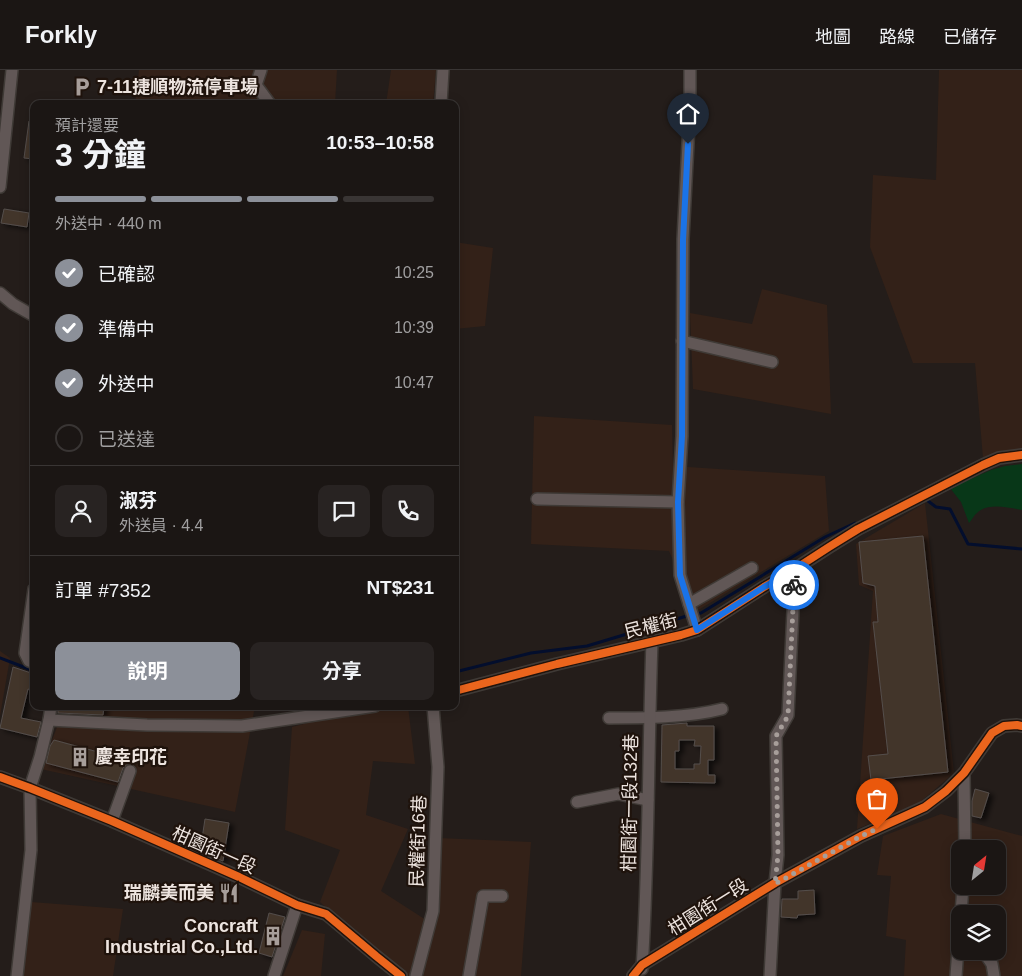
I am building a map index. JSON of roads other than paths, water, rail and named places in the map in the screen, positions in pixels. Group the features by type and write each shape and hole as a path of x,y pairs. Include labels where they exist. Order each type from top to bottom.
{"street":[{"path":"0,187 12,70"},
{"path":"261,70 256,85 267,100"},
{"path":"441,100 443,70"},
{"path":"690,70 683,240 682,436 678,502 680,575 697,630"},
{"path":"0,293 13,304 30,314"},
{"path":"682,341 772,362"},
{"name":"民權街","path":"459,690 697,630 858,529 999,458 1022,455"},
{"path":"537,499 678,502"},
{"path":"689,604 752,568"},
{"path":"770,976 778,855 776,736 788,716 795,570"},
{"path":"30,621 26,653 30,661"},
{"name":"柑園街一段132巷","path":"642,971 652,642"},
{"path":"609,718 649,718 722,709"},
{"path":"17,976 30,850 30,788 40,757 50,710"},
{"name":"民權街16巷","path":"416,976 433,912 438,768 433,710"},
{"path":"49,720 147,725 242,726 313,711"},
{"name":"柑園街一段","path":"633,976 775,884 861,836 925,807 946,791 964,773 992,733 1004,726 1022,726"},
{"path":"112,821 130,771"},
{"path":"964,773 965,840"},
{"name":"柑園街一段","path":"0,777 112,821 239,877 296,905 326,914 401,976"},
{"path":"577,802 618,794 648,800"},
{"path":"469,976 483,896 502,896"},
{"path":"274,976 296,905"},
{"path":"956,976 957,960"},
{"path":"989,960 992,964 994,976"}],"waterway":[{"path":"928,501 936,507 950,509 968,544 1022,549"},
{"path":"696,614 701,613 825,537 855,523"},
{"path":"459,671 531,653 587,646 690,615"},
{"path":"0,658 30,669"}],"place":[{"name":"7-11捷順物流停車場","path":"82,87"},
{"name":"慶幸印花","path":"80,757"},
{"name":"瑞麟美而美","path":"229,893"},
{"name":"Concraft Industrial Co.,Ltd.","path":"273,936"}]}
